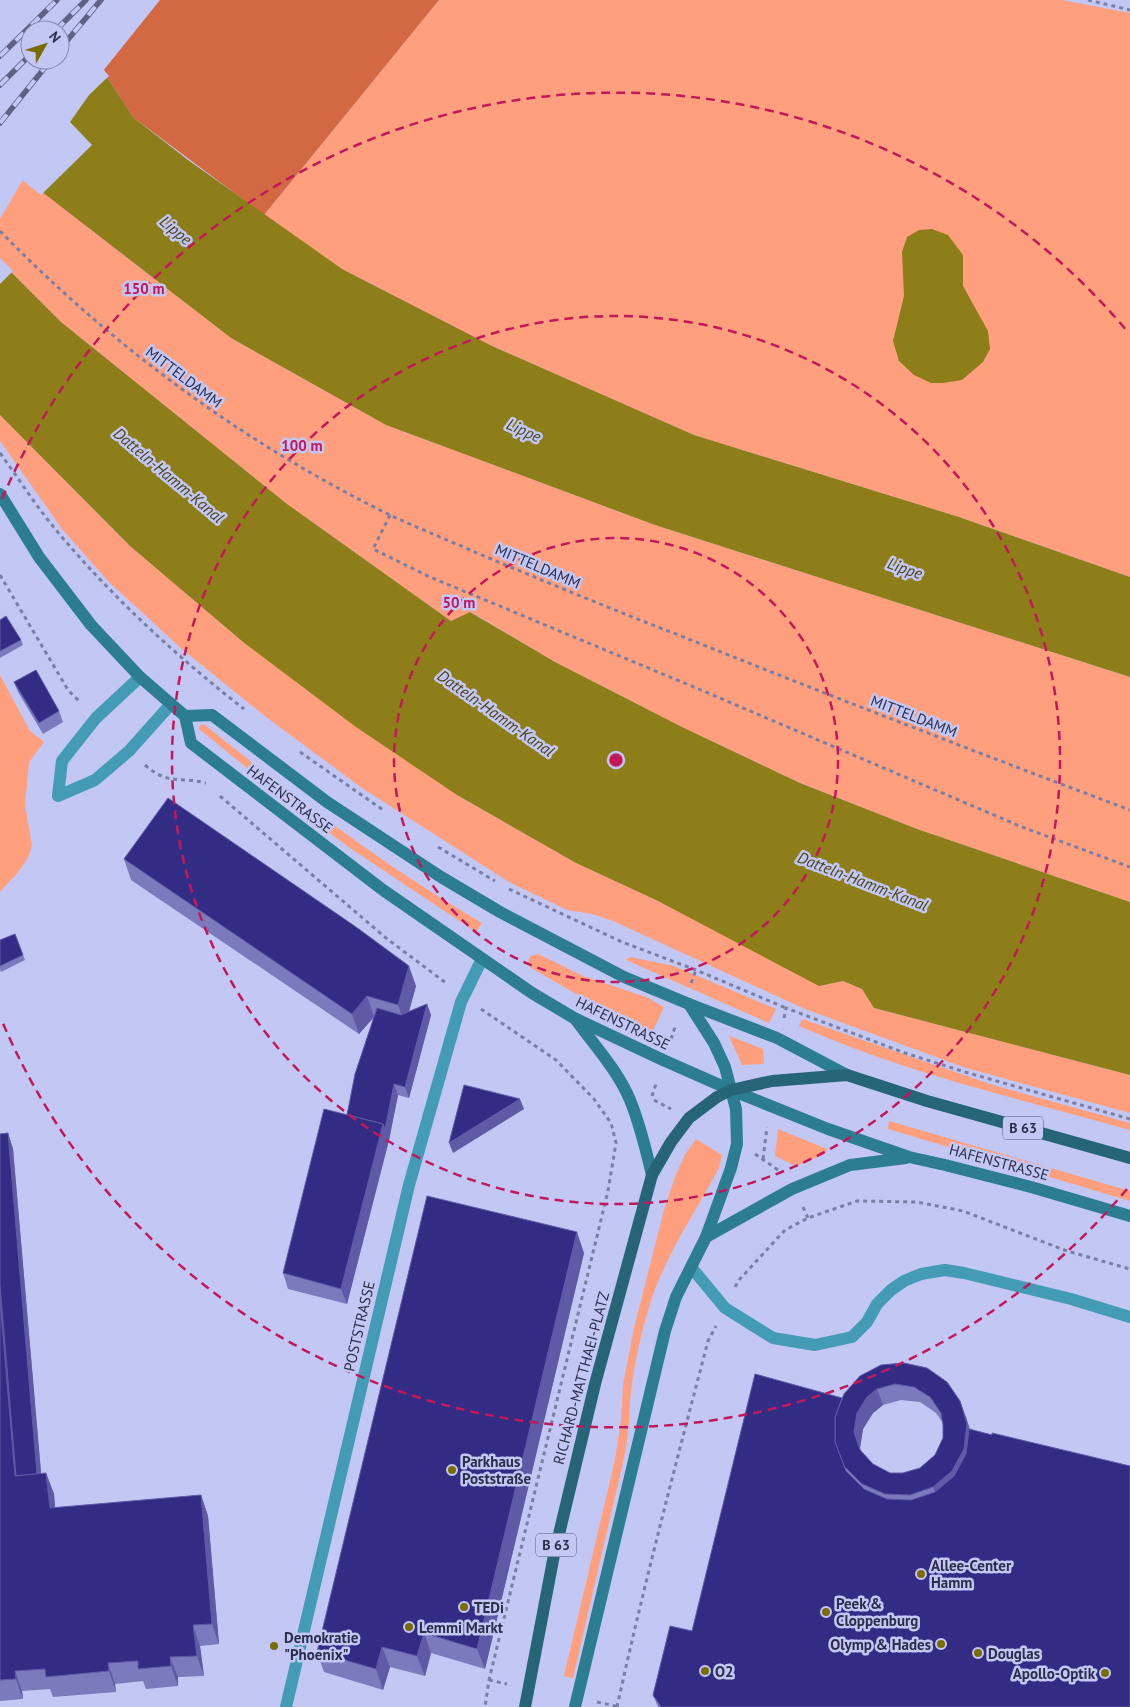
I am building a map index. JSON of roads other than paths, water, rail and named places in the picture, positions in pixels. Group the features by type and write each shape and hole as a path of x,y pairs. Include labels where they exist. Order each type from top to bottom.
{"main road":[{"path":"0,494 39,558 91,625 140,677 185,716"},
{"name":"HAFENSTRASSE","path":"1130,1158 927,1101 847,1075 777,1038 624,977 579,955 440,877 327,802 212,715 185,716 191,743 197,748 383,890 482,959 574,1018 731,1090 909,1157 1031,1187 1130,1216"},
{"path":"576,1702 665,1331 676,1297 706,1237 738,1144 736,1109 725,1067 714,1043 687,1003"},
{"path":"574,1018 617,1075 627,1094 642,1136 652,1175"},
{"name":"RICHARD-MATTHAEI-PLATZ","path":"525,1707 554,1555 595,1384 652,1175 671,1142 689,1118 717,1097 731,1090 772,1081 847,1075"},
{"path":"706,1237 792,1189 850,1165 909,1157"}],"street":[{"path":"140,677 96,718 62,761 58,796 95,780 129,751 171,704"},
{"name":"POSTSTRASSE","path":"286,1707 399,1222 463,996 482,959"},
{"path":"691,1267 725,1308 773,1338 815,1345 852,1337 867,1322 877,1304 891,1290 904,1281 921,1274 945,1270 1071,1299 1130,1317"}],"water":[{"name":"Lippe","path":"0,0 42,0 59,20 20,20 20,70 70,70 70,33 103,71 134,118 188,160 342,269 492,346 694,435 959,517 1130,577 1130,677 655,525 386,425 231,338 37,188"},
{"path":"932,229 948,235 963,255 963,286 988,331 990,349 983,362 962,380 943,383 931,383 914,375 899,361 893,341 904,296 902,252 907,237 919,230"},
{"name":"Datteln-Hamm-Kanal","path":"0,261 61,322 287,504 451,621 470,612 555,662 682,727 800,783 917,829 1130,902 1130,1075 874,1008 862,989 843,981 819,986 658,901 576,863 457,795 356,727 243,642 130,546 0,415"}],"railway":[{"path":"0,56 57,0"},
{"path":"66,20 86,0"},
{"path":"70,37 101,0"},
{"path":"0,85 20,65"},
{"path":"0,123 43,70"}],"place":[{"name":"Parkhaus Poststraße","path":"452,1470"},
{"name":"Allee-Center Hamm","path":"921,1574"},
{"name":"TEDi","path":"464,1607"},
{"name":"Peek & Cloppenburg","path":"826,1612"},
{"name":"Lemmi Markt","path":"409,1627"},
{"name":"Olymp & Hades","path":"941,1644"},
{"name":"Demokratie \"Phoenix\"","path":"274,1646"},
{"name":"Douglas","path":"978,1653"},
{"name":"O2","path":"705,1671"},
{"name":"Apollo-Optik","path":"1105,1673"}]}
